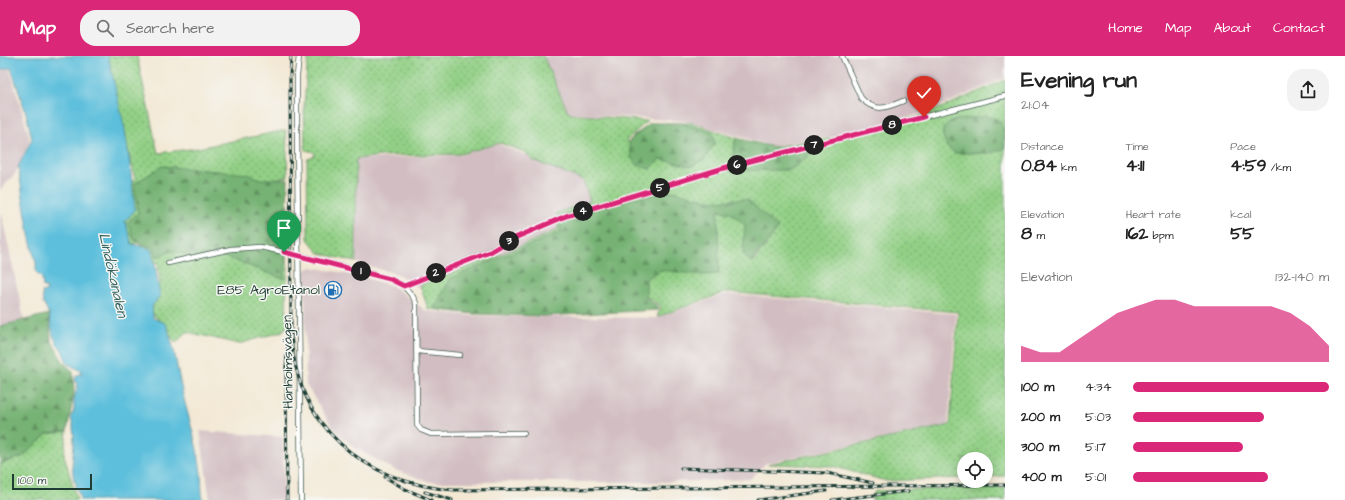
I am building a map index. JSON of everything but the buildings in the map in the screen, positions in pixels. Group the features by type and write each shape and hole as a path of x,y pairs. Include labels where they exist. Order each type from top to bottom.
{"street":[{"name":"Hanholmsvägen","path":"299,56 297,76 301,500"},
{"path":"842,56 861,98 865,103 872,107 880,108 889,107 903,101"},
{"path":"404,286 490,252 510,240 566,216 727,167 1005,96"},
{"path":"168,263 231,249 260,247 298,255 390,279 404,286 416,303 417,425 421,430 431,434 524,433"},
{"path":"417,351 460,355"}],"shaded area":[{"path":"527,56 1005,56 1005,78 924,113 838,137 809,139 773,146 685,121 564,113"},
{"path":"7,69 10,70 30,140 15,174 0,190 0,71"},
{"path":"498,144 585,178 593,203 560,231 503,256 419,288 398,274 357,263 356,159 460,155"},
{"path":"0,207 24,320 0,326"},
{"path":"311,267 359,276 393,286 426,311 476,316 656,318 726,294 956,314 948,425 766,463 750,479 668,482 430,482 395,470 355,448 333,428 306,385 305,271"},
{"path":"200,431 283,437 284,500 210,500"}],"green space":[{"path":"106,56 137,56 158,153 198,148 286,130 288,177 280,178 288,269 286,295 287,328 283,329 283,331 239,344 187,332 176,343 158,319 150,312 158,285 160,284 158,262 154,263 154,256 151,249 138,243 130,244 125,219 133,209 132,181 135,179"},
{"path":"308,56 543,56 567,110 572,114 647,121 626,142 630,142 634,135 653,124 670,123 693,123 744,141 776,147 808,141 839,138 925,115 1005,80 1005,476 993,477 993,452 957,452 957,478 886,481 832,466 768,464 950,425 958,312 726,292 657,317 661,306 647,297 475,311 475,314 428,309 420,285 502,254 558,230 556,213 590,201 583,180 532,160 525,152 500,143 460,154 380,156 356,159 356,262 319,253 308,239 307,159 315,155 314,152 305,150 304,106","holes":["777,230 753,262 759,249"]},
{"path":"986,116 995,118 999,121 1003,128 1004,149 989,153 955,153 947,147 943,136 943,129 950,121"},
{"path":"650,123 680,123 712,132 715,143 705,159 691,166 659,159 650,169 639,165 633,160 630,153 629,141"},
{"path":"736,138 773,147 809,141 822,146 790,170 730,171"},
{"path":"162,166 248,174 260,179 288,179 284,279 226,257 190,255 172,251 157,257 154,248 134,240 128,222 138,213 134,184"},
{"path":"673,191 712,201 747,199 778,228 751,262 743,254 745,225 731,213 718,210 719,274 702,275 661,270 646,279 646,298 659,307 657,310 544,316 476,314 434,308 451,278 561,232 558,216 595,205"},
{"path":"49,314 51,340 62,360 73,372 74,393 67,431 47,434 22,457 0,464 0,326"},
{"path":"67,431 64,455 77,500 0,500 0,464 22,457 47,434"},
{"path":"1005,488 1005,500 871,500 875,491"}],"water":[{"name":"Lindökanalen","path":"0,56 108,56 125,130 135,210 125,221 132,244 151,249 160,296 152,306 153,318 166,324 172,341 183,395 198,453 203,500 80,500 80,496 76,488 76,482 74,481 72,466 74,443 71,417 74,410 74,399 78,385 75,381 76,376 82,373 82,371 68,364 53,335 49,314 43,303 42,292 47,291 46,287 43,287 42,278 36,272 36,263 30,239 18,167 32,139 26,113 11,68 0,70"}],"railway":[{"path":"291,56 291,332 295,365 306,395 321,421 340,444 364,462 391,476 421,485 454,490 1005,485"},
{"path":"287,500 286,366 288,343"},
{"path":"681,468 827,473 873,483"},
{"path":"385,477 405,489 431,500"},
{"path":"758,500 826,491"},
{"path":"832,500 909,491"},
{"path":"425,492 452,500"}],"place":[{"name":"E85 AgroEtanol","path":"333,290"}],"route":[{"path":"284,252 390,279 404,286 490,252 510,240 566,216 727,167 924,117"}]}
